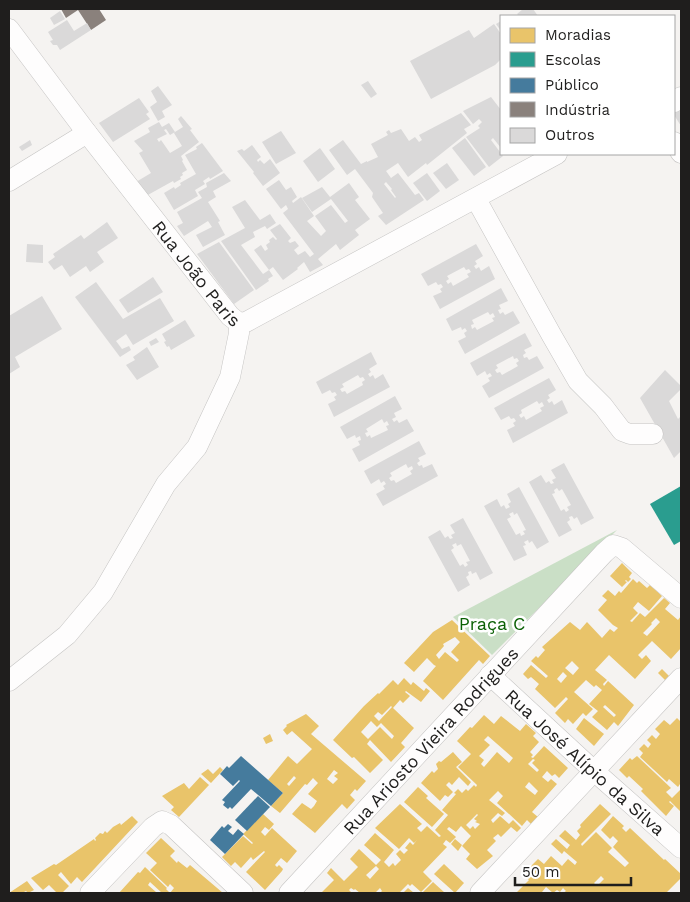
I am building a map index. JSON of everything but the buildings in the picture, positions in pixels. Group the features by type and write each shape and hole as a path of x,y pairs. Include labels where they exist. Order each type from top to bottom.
{"street":[{"name":"Rua João Paris","path":"9,29 86,133 230,316 239,323 246,322 555,155"},
{"path":"9,181 86,133"},
{"path":"476,199 578,380 603,406 622,431 630,434 652,434"},
{"path":"9,681 68,636 103,592 166,484 196,447 230,377 239,333 239,323"},
{"name":"Rua Ariosto Vieira Rodrigues","path":"289,893 613,545 622,548 681,598"},
{"name":"Rua José Alípio da Silva","path":"490,675 681,848"},
{"path":"480,893 681,678"},
{"path":"90,893 153,827 162,821 172,825 243,893"}],"green space":[{"name":"Praça C","path":"617,530 492,655 453,617"}]}
